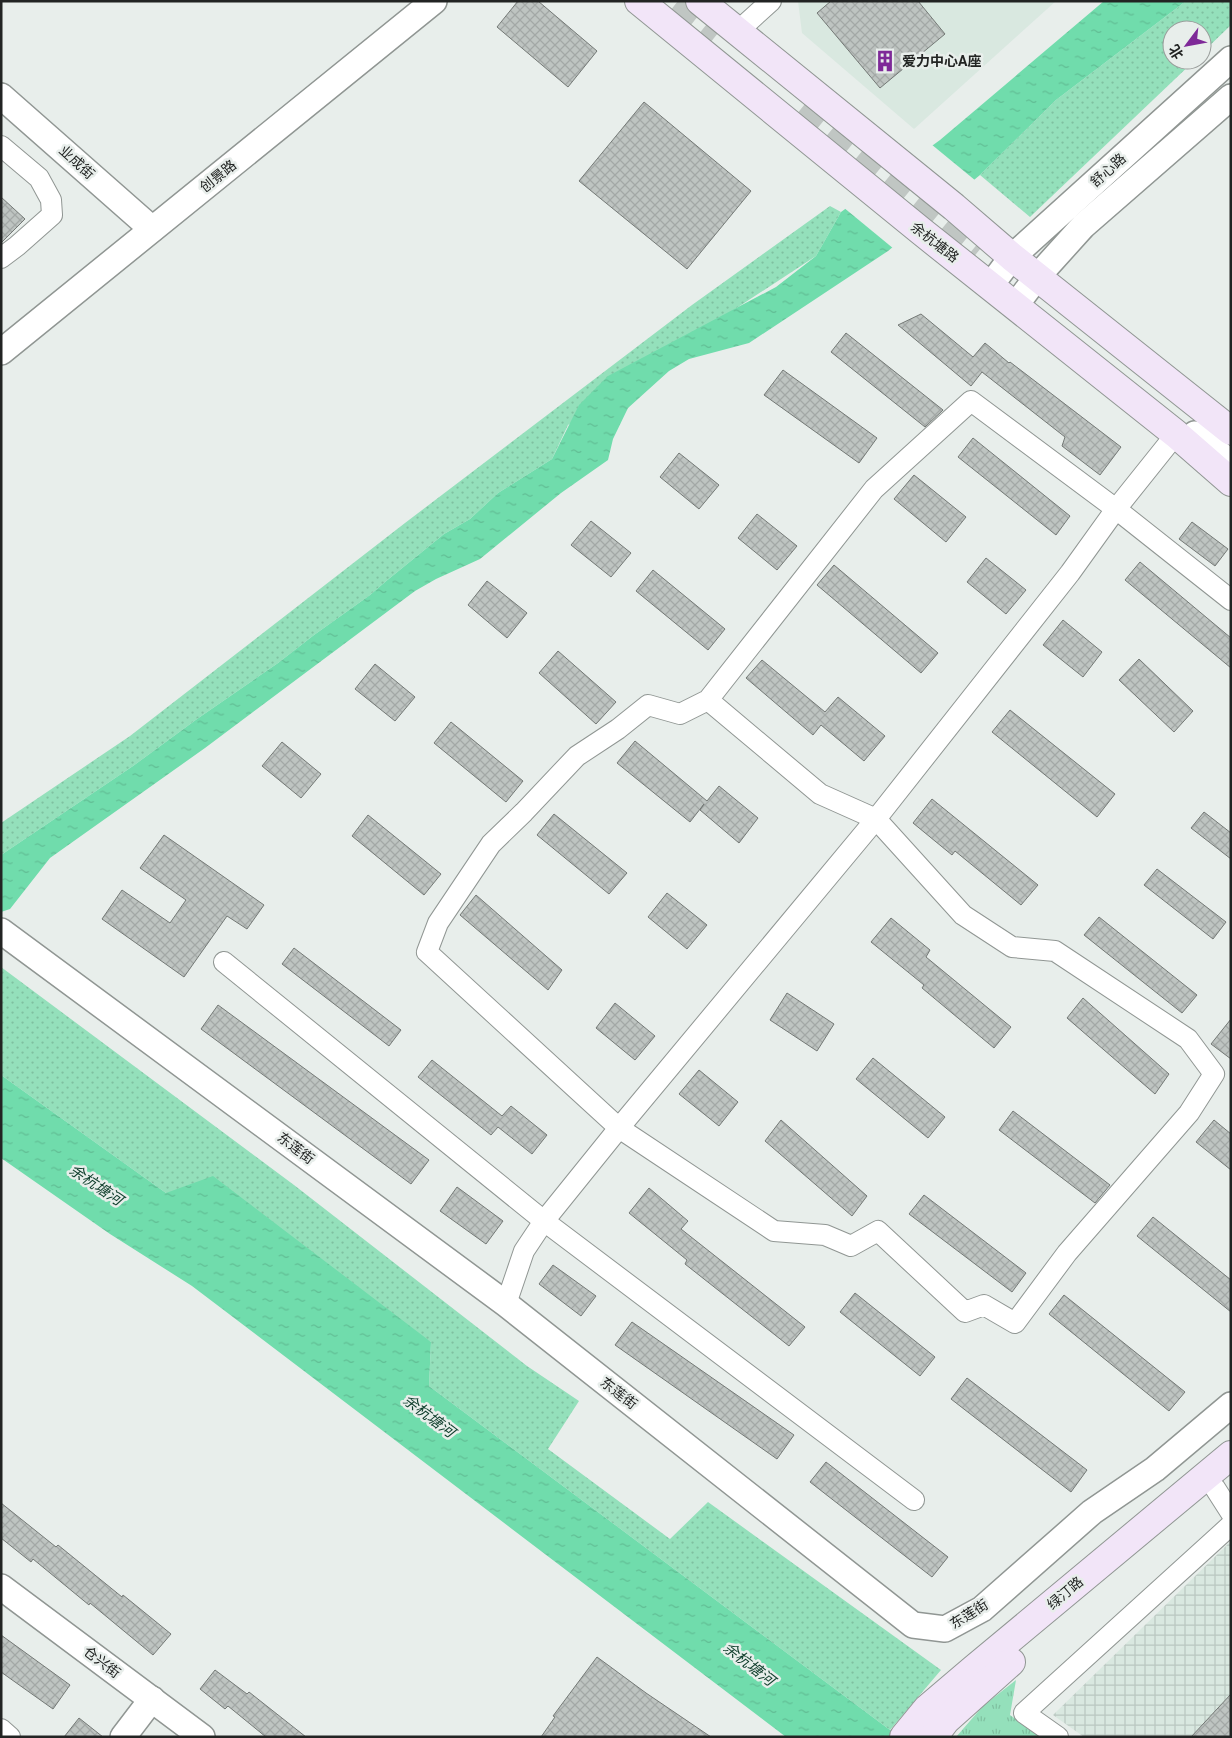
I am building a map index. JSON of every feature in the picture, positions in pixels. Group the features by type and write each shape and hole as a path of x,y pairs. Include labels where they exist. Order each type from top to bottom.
{"main road":[{"name":"余杭塘路","path":"639,1 920,231 1176,434 1231,482"},
{"path":"700,1 954,207 1036,277 1231,431"},
{"name":"绿汀路","path":"936,1722 1231,1455"},
{"name":"绿汀路","path":"904,1737 936,1722 1227,1502"}],"street":[{"name":"创景路","path":"1,352 434,1"},
{"path":"737,32 771,1"},
{"name":"舒心路","path":"990,286 1012,257 1231,59"},
{"name":"业成街","path":"1,96 152,230"},
{"name":"舒心路","path":"1015,306 1036,277 1083,226 1231,97"},
{"path":"1,146 39,178 51,200 52,215 1,258"},
{"path":"1231,448 1112,361 1231,463"},
{"path":"708,700 820,794 876,819 964,915 1012,947 1055,951 1188,1039 1214,1074 1189,1113 1067,1254 1015,1323 984,1305 965,1312 878,1231 851,1246 825,1235 774,1231 619,1128 427,952 438,923 491,844 577,756 618,729 648,705 680,714 708,700 874,489 971,401 1116,509 1231,600"},
{"path":"506,1304 524,1251 544,1221 876,819 1070,574 1116,509 1176,434"},
{"name":"东莲街","path":"4,932 506,1304 913,1625 945,1629 982,1608 1092,1512 1154,1469 1231,1404"},
{"path":"224,962 544,1221 914,1500"},
{"path":"1058,1737 1024,1713 1227,1502"},
{"name":"仓兴街","path":"1,1587 202,1737"},
{"path":"123,1737 152,1699"},
{"path":"1,1729 10,1737"}],"shaded area":[{"path":"798,1 1056,1 914,129 802,33"},
{"path":"1231,1541 1231,1737 1084,1737 1053,1715"}],"green space":[{"path":"1186,1 1231,1 1231,25 1212,43 1212,20 1162,20 1162,70 1184,70 1030,217 980,175 1056,100"},
{"path":"830,206 841,212 816,256 726,315 568,425 552,459 498,493 470,519 444,534 370,595 278,663 133,766 1,855 1,823 130,736 405,523 692,305"},
{"path":"1,967 294,1185 527,1366 579,1401 548,1449 670,1539 708,1502 941,1670 890,1730 429,1386 431,1342 166,1193 1,1075"},
{"path":"1016,1680 1010,1715 1040,1737 956,1737 983,1706"}],"water":[{"path":"1104,1 1186,1 1056,100 980,175 888,251 749,343 689,359 669,371 628,408 613,439 608,460 561,493 480,559 415,591 205,748 50,858 10,909 1,912 1,855 133,766 278,663 370,595 444,534 470,519 498,493 552,459 579,405 608,376 776,287 816,256 841,212 940,140"},
{"name":"余杭塘河","path":"1,1075 166,1193 213,1176 431,1342 429,1386 890,1730 906,1737 786,1737 192,1286 110,1234 1,1158"}],"pier":[{"path":"931,144 976,181 894,249 843,207"}],"building":[{"path":"518,1 538,1 597,51 568,87 497,27"},
{"name":"爱力中心A座","path":"831,1 918,1 945,34 880,88 817,13"},
{"path":"644,102 751,191 687,269 579,181"},
{"path":"1,197 25,219 1,243"},
{"path":"921,314 973,357 985,343 1121,447 1100,475 1062,446 1065,437 982,372 971,386 898,325"},
{"path":"846,333 943,410 925,427 831,352"},
{"path":"783,370 877,438 859,463 764,395"},
{"path":"973,438 1070,516 1056,535 958,457"},
{"path":"679,453 719,485 699,509 660,477"},
{"path":"914,475 966,517 946,542 894,499"},
{"path":"757,514 797,546 777,570 738,538"},
{"path":"591,521 631,553 611,577 571,545"},
{"path":"1192,522 1228,549 1215,566 1179,539"},
{"path":"986,558 1026,590 1006,614 967,582"},
{"path":"1140,562 1231,638 1231,668 1125,580"},
{"path":"834,565 938,653 921,673 817,585"},
{"path":"653,570 725,629 708,650 636,591"},
{"path":"487,581 527,613 507,638 468,605"},
{"path":"1063,620 1102,652 1083,677 1043,645"},
{"path":"558,651 616,702 596,724 539,673"},
{"path":"1139,659 1193,711 1174,732 1119,680"},
{"path":"762,660 825,712 838,697 885,736 864,761 821,725 813,735 746,678"},
{"path":"375,664 415,697 395,721 355,689"},
{"path":"1010,710 1115,794 1097,817 992,732"},
{"path":"451,722 523,781 506,802 434,743"},
{"path":"635,741 707,801 719,786 758,818 739,843 700,810 704,804 690,822 617,763"},
{"path":"282,742 321,774 301,798 262,766"},
{"path":"932,799 1038,885 1021,905 955,851 952,855 913,823"},
{"path":"1204,812 1231,833 1231,859 1191,828"},
{"path":"554,814 627,873 609,894 537,835"},
{"path":"368,815 441,874 424,895 352,836"},
{"path":"164,835 264,905 247,929 227,916 184,977 102,919 122,890 170,923 186,900 140,868"},
{"path":"1157,869 1226,922 1213,939 1144,885"},
{"path":"667,893 707,925 687,949 648,917"},
{"path":"476,895 562,970 548,990 460,915"},
{"path":"1099,917 1197,995 1182,1013 1084,935"},
{"path":"891,918 930,950 926,957 1011,1027 994,1048 922,988 924,985 871,942"},
{"path":"294,948 401,1030 389,1046 282,964"},
{"path":"787,993 834,1024 817,1051 770,1020"},
{"path":"1083,998 1169,1074 1155,1094 1067,1018"},
{"path":"615,1003 655,1036 635,1060 596,1028"},
{"path":"218,1005 429,1160 411,1184 201,1029"},
{"path":"1231,1019 1231,1059 1211,1044"},
{"path":"873,1058 945,1117 928,1138 856,1079"},
{"path":"432,1060 502,1116 511,1106 547,1135 532,1154 498,1127 491,1135 418,1077"},
{"path":"699,1070 738,1102 719,1126 679,1094"},
{"path":"1013,1111 1110,1185 1095,1203 999,1130"},
{"path":"781,1120 867,1196 852,1216 765,1141"},
{"path":"1214,1120 1231,1134 1231,1170 1196,1142"},
{"path":"457,1187 503,1221 486,1244 440,1211"},
{"path":"649,1188 688,1221 681,1229 805,1327 789,1346 685,1264 687,1260 629,1213"},
{"path":"924,1195 1026,1273 1012,1292 909,1214"},
{"path":"1153,1217 1231,1280 1231,1312 1137,1236"},
{"path":"553,1265 596,1296 581,1316 539,1284"},
{"path":"855,1293 935,1357 920,1376 840,1312"},
{"path":"1064,1295 1185,1392 1169,1411 1049,1314"},
{"path":"632,1322 794,1435 777,1459 615,1345"},
{"path":"967,1378 1087,1470 1071,1492 951,1399"},
{"path":"826,1462 948,1557 932,1577 810,1482"},
{"path":"1,1503 56,1547 58,1545 122,1597 123,1595 171,1634 153,1655 33,1559 31,1562 1,1538"},
{"path":"1,1635 70,1685 53,1709 1,1672"},
{"path":"597,1657 711,1737 541,1737 555,1717 553,1716"},
{"path":"215,1670 247,1694 249,1692 306,1737 266,1737 228,1706 225,1709 200,1689"},
{"path":"1231,1694 1231,1737 1191,1737"},
{"path":"79,1718 103,1737 64,1737"}],"tunnel":[{"path":"678,1 718,33"},
{"path":"805,104 981,248"}],"place":[{"name":"爱力中心A座","path":"885,61"}]}
